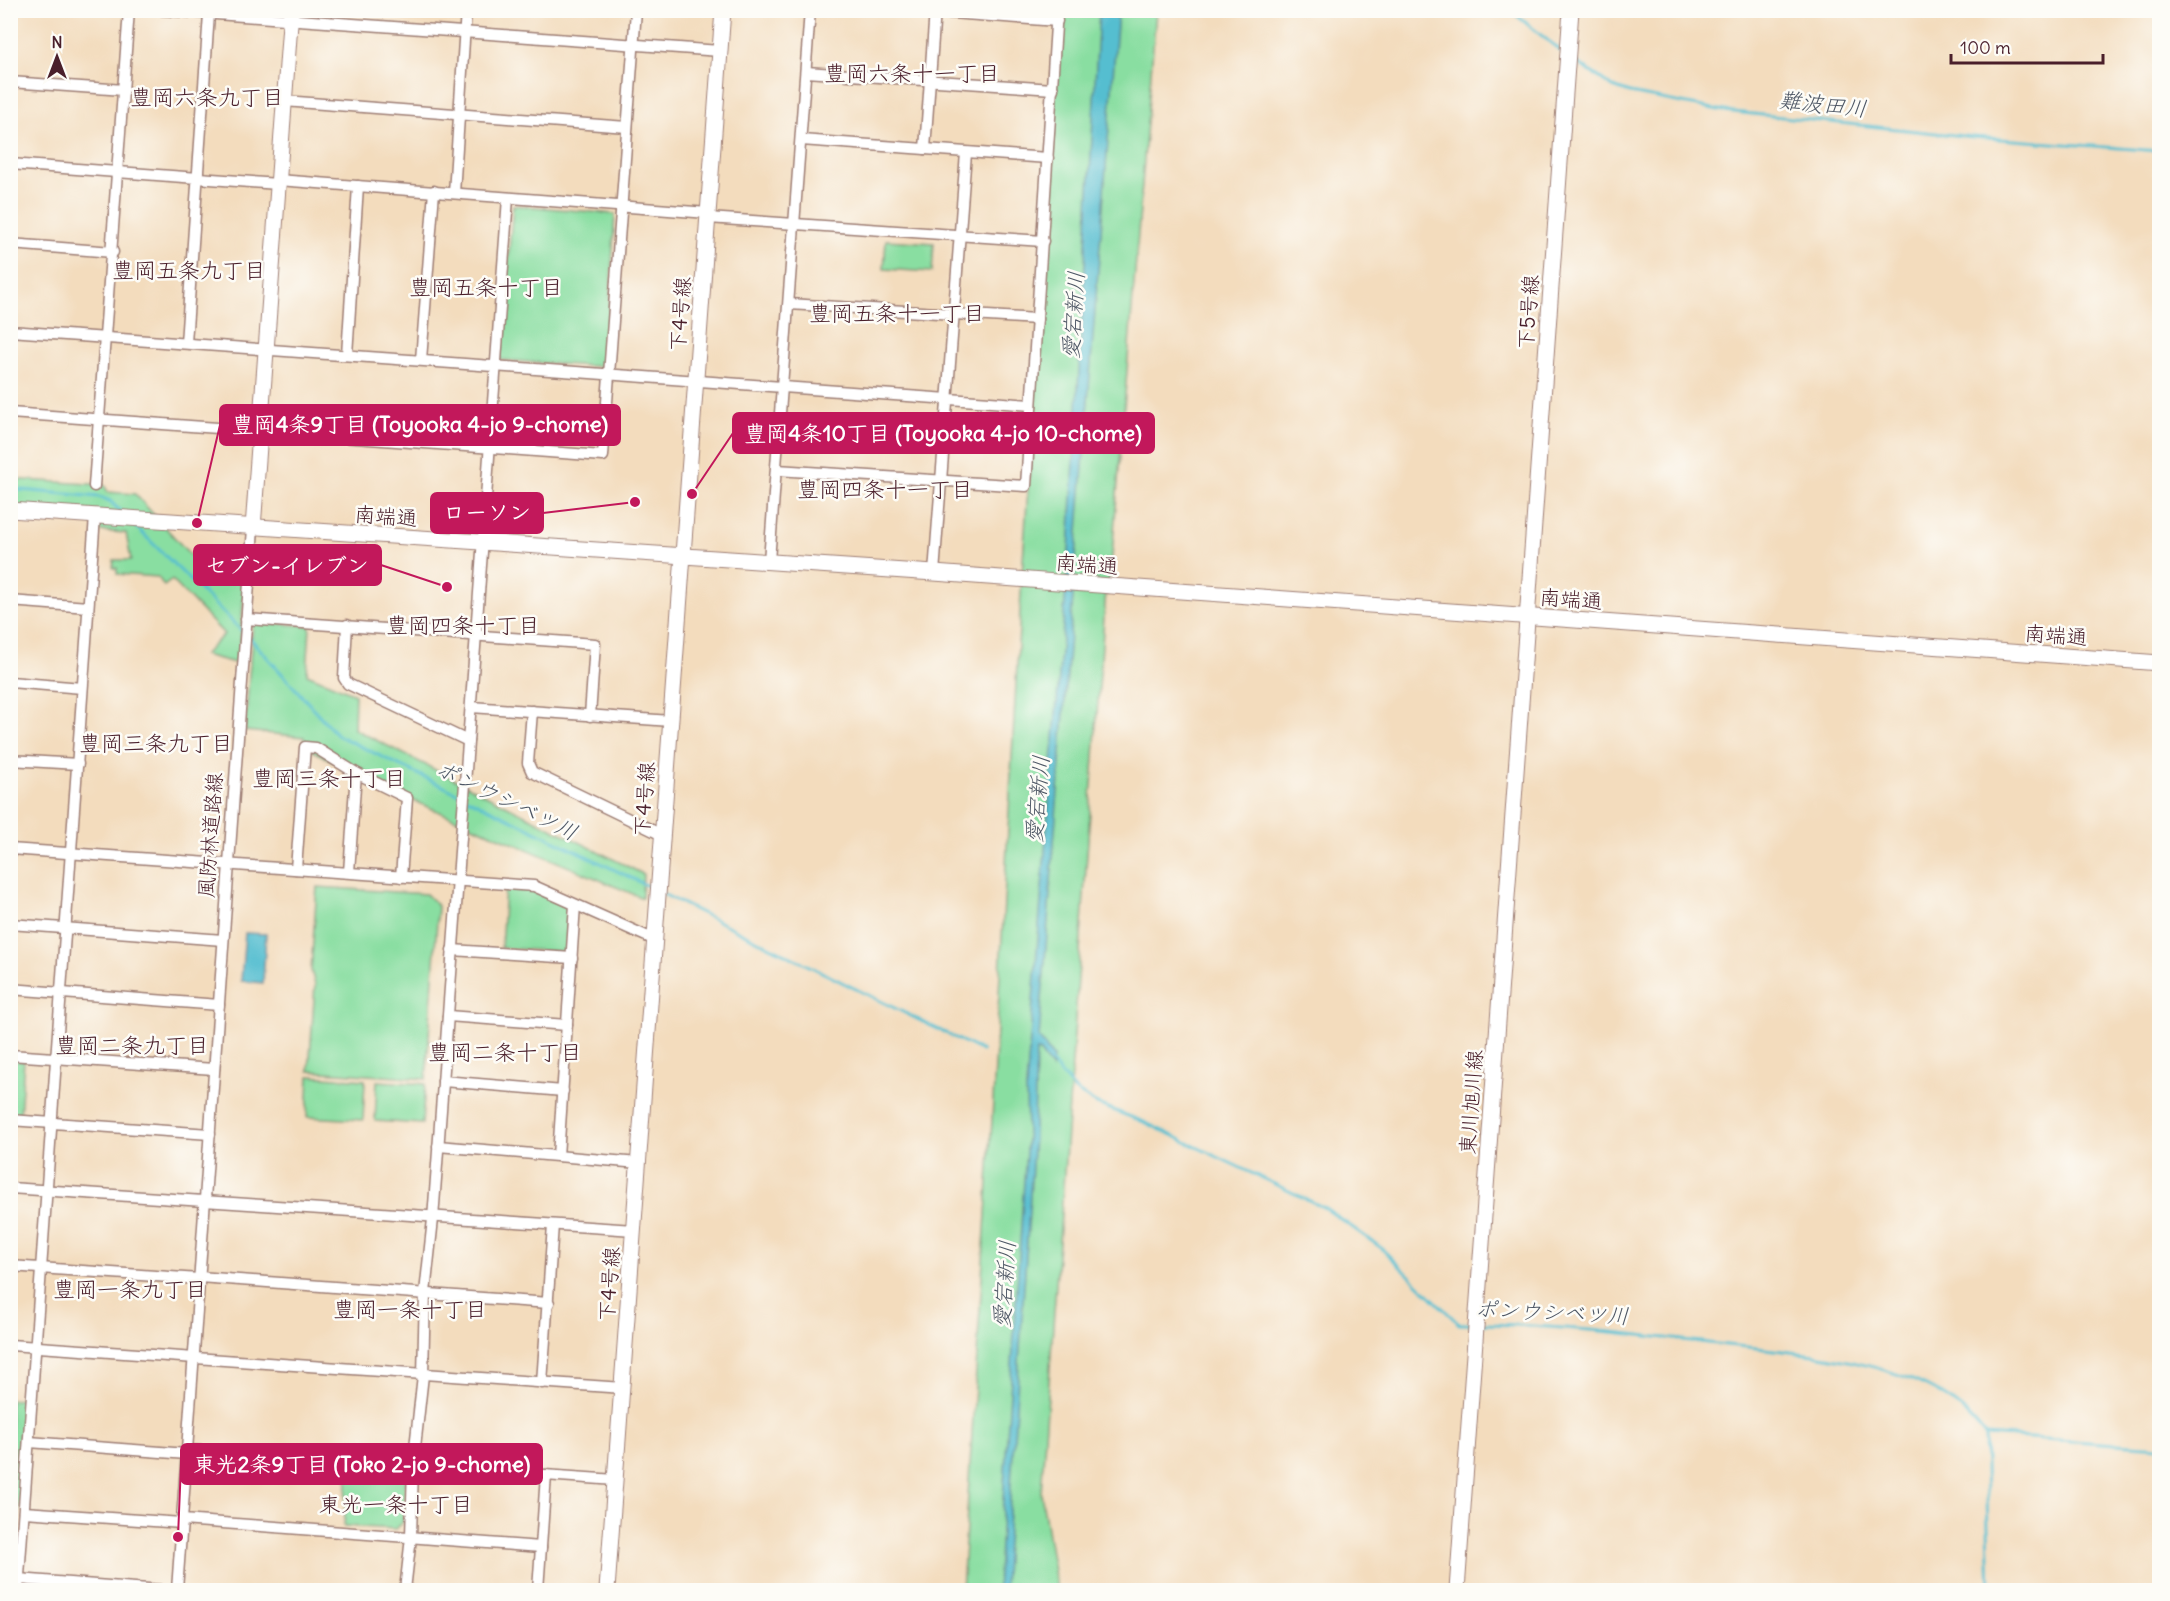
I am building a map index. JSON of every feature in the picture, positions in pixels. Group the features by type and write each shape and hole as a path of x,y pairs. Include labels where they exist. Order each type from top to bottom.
{"street":[{"path":"94,486 101,420 129,10"},
{"path":"162,10 209,14 290,15 465,33 720,51"},
{"path":"454,193 466,10"},
{"path":"10,413 603,456 636,10"},
{"name":"下4号線","path":"607,1590 723,10"},
{"path":"769,561 810,10"},
{"path":"777,470 1026,486 1057,16 910,10"},
{"name":"下5号線","path":"1527,617 1571,10"},
{"path":"925,148 935,11"},
{"path":"186,343 209,14"},
{"name":"風防林道路線","path":"177,1590 290,15"},
{"path":"806,72 1053,89"},
{"path":"10,82 124,90"},
{"path":"284,101 627,127"},
{"path":"801,140 1048,158"},
{"path":"934,573 966,153"},
{"path":"10,164 198,178 434,191 621,205 794,224 1042,241"},
{"path":"347,355 358,186"},
{"path":"421,360 434,191"},
{"path":"405,1590 411,1536 412,1466 423,1375 425,1293 434,1219 508,198"},
{"path":"10,244 113,252"},
{"path":"789,304 954,316 1037,319"},
{"path":"10,330 1031,405"},
{"name":"南端通","path":"10,510 769,561 2160,663"},
{"path":"18,1590 95,516"},
{"path":"10,601 88,607"},
{"name":"東川旭川線","path":"1457,1590 1527,617"},
{"path":"246,621 347,625 595,644 590,716"},
{"path":"347,625 344,678 348,684 468,741"},
{"path":"10,682 82,688"},
{"path":"471,707 671,721"},
{"path":"532,711 528,763 532,772 662,835"},
{"path":"296,869 305,747 316,748 356,773 407,798 401,877"},
{"path":"10,760 78,764"},
{"path":"349,872 356,773"},
{"path":"10,849 534,886 655,940"},
{"path":"558,1156 575,905"},
{"path":"10,924 223,940"},
{"path":"452,950 572,958"},
{"path":"10,989 219,1005"},
{"path":"448,1016 567,1025"},
{"path":"10,1055 214,1070"},
{"path":"443,1081 563,1091"},
{"path":"10,1120 210,1134"},
{"path":"438,1146 639,1163"},
{"path":"10,1188 434,1219 634,1230"},
{"path":"542,1383 553,1225"},
{"path":"10,1266 549,1303"},
{"path":"10,1345 623,1388"},
{"path":"29,1442 616,1480"},
{"path":"538,1590 546,1475"},
{"path":"24,1512 411,1536 541,1547"},
{"path":"18,1579 161,1590"}],"green space":[{"path":"1061,11 1156,11 1110,581 1106,590 1041,1493 1057,1590 962,1590 992,1120 1022,574"},
{"path":"513,205 615,214 606,367 500,360"},
{"path":"886,240 934,243 932,272 884,269"},
{"path":"10,479 104,485 108,492 135,494 204,570 245,573 239,664 204,655 224,634 172,580 164,586 158,577 117,574 117,568 113,568 114,560 131,560 126,533 99,531 95,516 11,510"},
{"path":"253,622 310,626 307,674 355,694 354,729 643,874 642,898 407,798 305,747 304,737 245,731"},
{"path":"317,887 426,894 438,906 426,1079 309,1071 315,985 311,970"},
{"path":"505,888 532,889 569,905 566,952 501,948"},
{"path":"11,1060 24,1061 20,1115 11,1114"},
{"path":"309,1076 365,1080 363,1120 307,1117"},
{"path":"377,1081 425,1084 422,1124 375,1121"},
{"path":"27,1399 13,1590 10,1590 10,1400"},
{"path":"348,1467 400,1469 406,1476 403,1522 396,1529 344,1526"}],"water":[{"path":"1099,11 1118,11 1039,1038 1053,1057 1052,1069 1040,1052 1036,1051 1034,1136 1004,1590 997,1590 1027,1136 1026,1088 1069,550"},
{"path":"245,933 266,934 263,983 241,981"}],"waterway":[{"name":"難波田川","path":"1510,10 1562,52"},
{"name":"難波田川","path":"1572,59 1613,87 1630,93 1724,111 1973,137 2160,151"},
{"name":"ポンウシベツ川","path":"10,489 99,497 110,501 120,511"},
{"name":"ポンウシベツ川","path":"133,524 242,631"},
{"name":"ポンウシベツ川","path":"249,637 337,735 461,795"},
{"name":"ポンウシベツ川","path":"467,798 652,888"},
{"name":"ポンウシベツ川","path":"663,894 982,1051"},
{"name":"ポンウシベツ川","path":"1051,1062 1076,1091 1097,1104 1144,1122 1325,1208 1380,1247 1459,1324 1471,1324"},
{"name":"ポンウシベツ川","path":"1481,1324 1594,1330 1819,1356 1875,1367 1926,1386 1958,1407 1985,1435 1990,1590"},
{"path":"1985,1435 2160,1447"}],"place":[{"name":"豊岡4条10丁目 (Toyooka 4-jo 10-chome)","path":"692,494"},
{"name":"ローソン","path":"635,502"},
{"name":"豊岡4条9丁目 (Toyooka 4-jo 9-chome)","path":"197,523"},
{"name":"セブン-イレブン","path":"447,587"},
{"name":"東光2条9丁目 (Toko 2-jo 9-chome)","path":"178,1537"}],"district":[{"name":"豊岡六条十一丁目","path":"912,73"},
{"name":"豊岡六条九丁目","path":"207,97"},
{"name":"豊岡五条九丁目","path":"189,270"},
{"name":"豊岡五条十丁目","path":"486,287"},
{"name":"豊岡五条十一丁目","path":"897,313"},
{"name":"豊岡四条十一丁目","path":"885,489"},
{"name":"豊岡四条十丁目","path":"463,625"},
{"name":"豊岡三条九丁目","path":"156,743"},
{"name":"豊岡三条十丁目","path":"329,778"},
{"name":"豊岡二条九丁目","path":"132,1045"},
{"name":"豊岡二条十丁目","path":"505,1052"},
{"name":"豊岡一条九丁目","path":"130,1289"},
{"name":"豊岡一条十丁目","path":"410,1309"},
{"name":"東光一条十丁目","path":"396,1504"}],"water label":[{"name":"愛宕新川","path":"1073,315"},
{"name":"愛宕新川","path":"1037,799"},
{"name":"愛宕新川","path":"1004,1284"}]}
